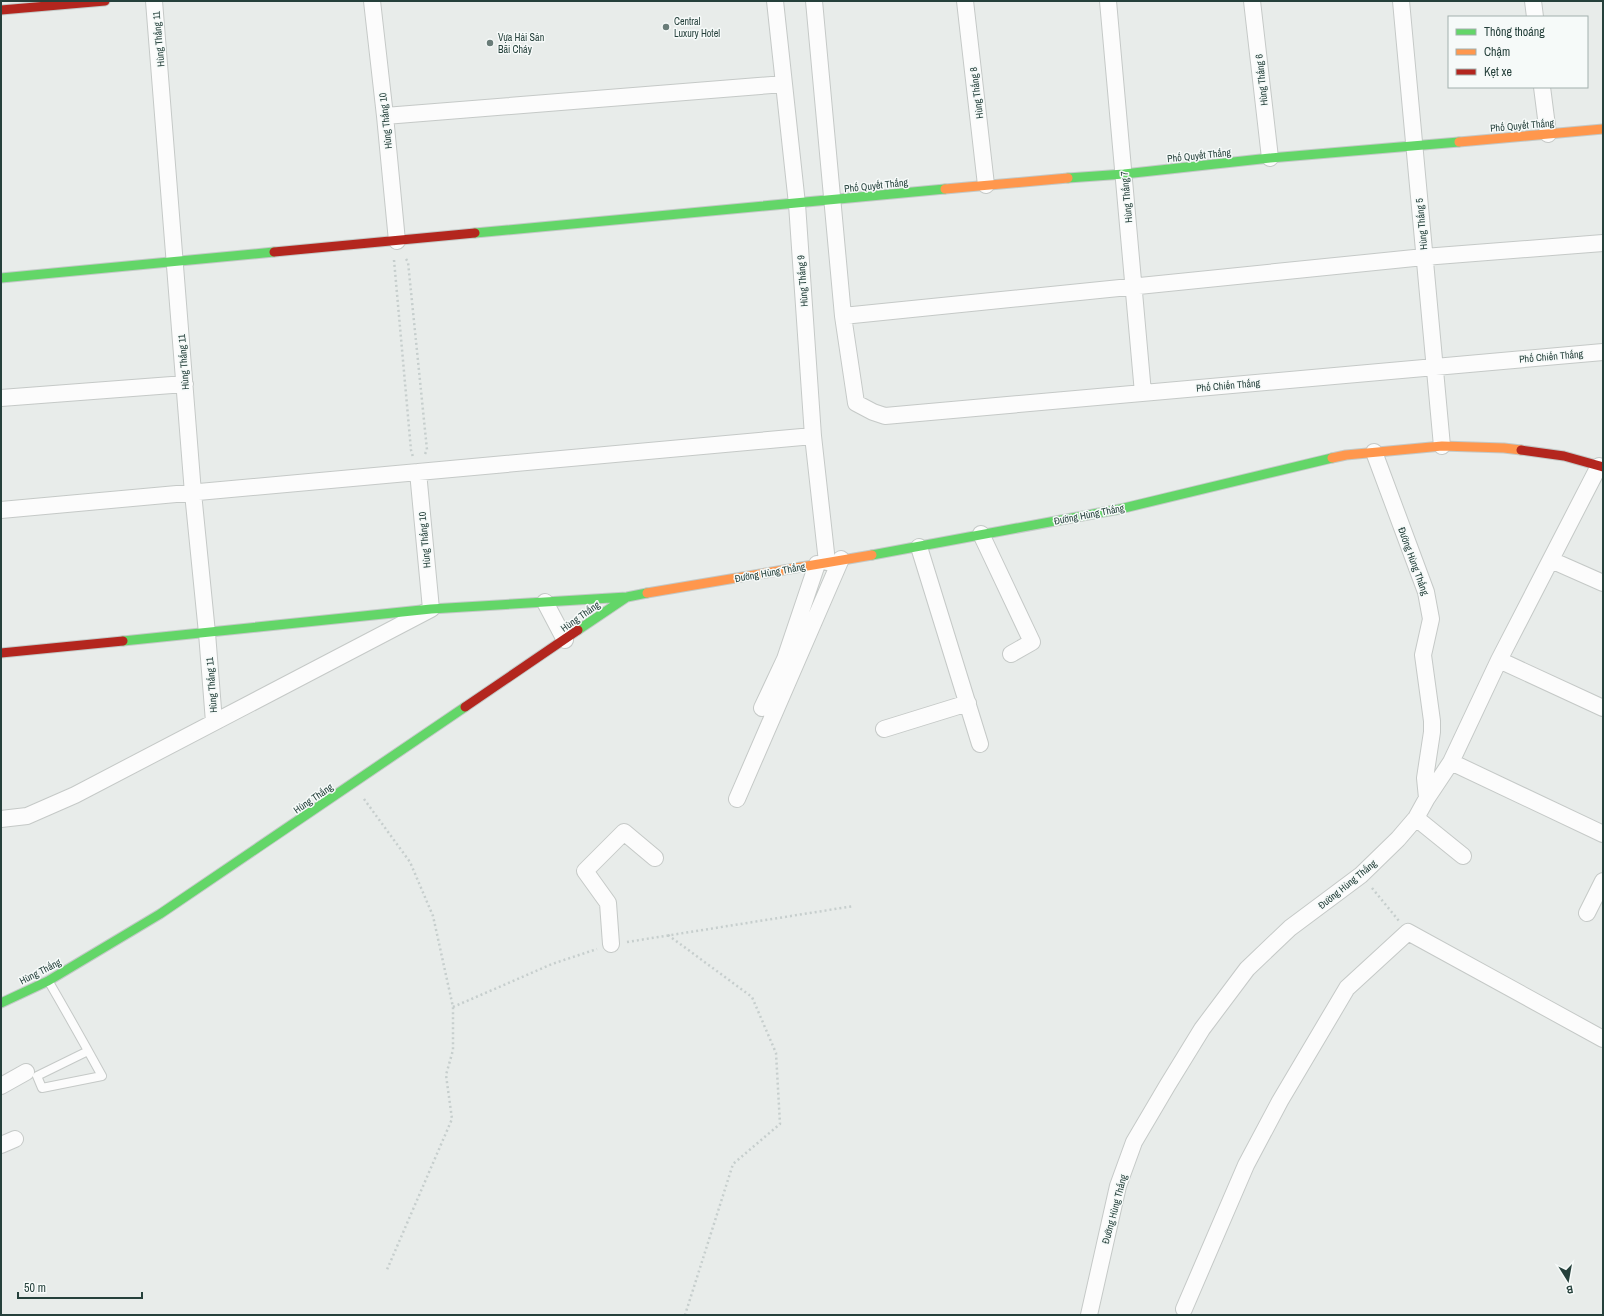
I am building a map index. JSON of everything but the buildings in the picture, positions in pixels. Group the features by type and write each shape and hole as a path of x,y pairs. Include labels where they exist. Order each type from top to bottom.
{"street":[{"path":"1,10 105,1"},
{"name":"Hùng Thắng 11","path":"154,1 214,722"},
{"name":"Hùng Thắng 10","path":"372,1 397,241"},
{"name":"Hùng Thắng 9","path":"775,1 797,204 813,436 828,562"},
{"path":"814,1 843,316 1424,257 1603,243"},
{"name":"Hùng Thắng 8","path":"965,1 986,185"},
{"name":"Hùng Thắng 7","path":"1108,1 1143,393"},
{"name":"Hùng Thắng 6","path":"1252,1 1270,158"},
{"name":"Hùng Thắng 5","path":"1401,1 1442,446"},
{"path":"1533,1 1535,16"},
{"path":"385,116 784,84"},
{"path":"1542,88 1548,134"},
{"name":"Phố Quyết Thắng","path":"1,278 986,185 1124,174 1270,158 1603,129"},
{"name":"Phố Chiến Thắng","path":"843,316 856,402 872,412 885,416 1603,352"},
{"path":"1,398 185,384"},
{"path":"1,510 813,436"},
{"path":"1374,452 1442,446 1504,448 1564,456 1601,466 1499,660 1451,762 1427,798"},
{"name":"Đường Hùng Thắng","path":"1,653 430,609 627,597 920,547 981,534 1120,509 1346,455 1374,452 1426,592 1428,603 1430,619 1423,655 1432,721 1432,732 1425,778 1427,798 1416,818 1398,839 1361,875 1290,928 1247,969 1202,1029 1134,1142 1118,1186 1089,1315"},
{"name":"Hùng Thắng 10","path":"418,472 430,609"},
{"path":"981,534 1032,642 1011,654"},
{"path":"920,547 980,744"},
{"path":"1551,560 1603,583"},
{"path":"762,708 828,562"},
{"path":"737,799 828,562"},
{"name":"Hùng Thắng","path":"1,1003 48,981 160,914 354,784 627,597"},
{"path":"545,602 565,640"},
{"path":"1,819 27,816 75,795 430,609"},
{"path":"1499,660 1603,708"},
{"path":"884,729 968,704"},
{"path":"1451,762 1603,834"},
{"path":"1416,818 1463,856"},
{"path":"611,944 608,903 584,871 624,832 655,858"},
{"path":"1587,913 1603,881"},
{"path":"1184,1309 1246,1165 1280,1101 1343,994 1347,988 1408,932 1603,1039"},
{"path":"1,1086 26,1072"}],"lane":[{"path":"48,981 88,1051 102,1076 42,1088 38,1076 88,1051"}],"path":[{"path":"397,241 394,263 410,450 418,472"},
{"path":"397,241 408,262 426,442 426,450 418,472"},
{"path":"354,784 410,862 433,916 453,1007 453,1050 446,1075 452,1119 386,1272"},
{"path":"1361,875 1408,932"},
{"path":"453,1007 552,964 611,944 854,906"},
{"path":"668,935 752,996 776,1053 780,1124 733,1164 685,1315"}],"traffic: fast":[{"path":"1068,178 1124,174 1270,158 1459,142"},
{"path":"475,233 945,189"},
{"path":"1,278 274,252"},
{"path":"872,555 1120,509 1332,458"},
{"path":"123,641 431,609 627,597 647,593"},
{"path":"578,630 627,597"},
{"path":"1,1003 48,981 160,914 465,707"}],"traffic: slow":[{"path":"1459,142 1603,129"},
{"path":"945,189 1068,178"},
{"path":"1332,458 1346,455 1442,446 1521,450"},
{"path":"647,593 872,555"}],"traffic: jam":[{"path":"1,10 105,1"},
{"path":"274,252 475,233"},
{"path":"1521,450 1564,456 1603,467"},
{"path":"465,707 578,630"},
{"path":"1,653 123,641"}],"place":[{"name":"Central Luxury Hotel","path":"666,27"},
{"name":"Vựa Hải Sản Bãi Cháy","path":"490,43"}]}
